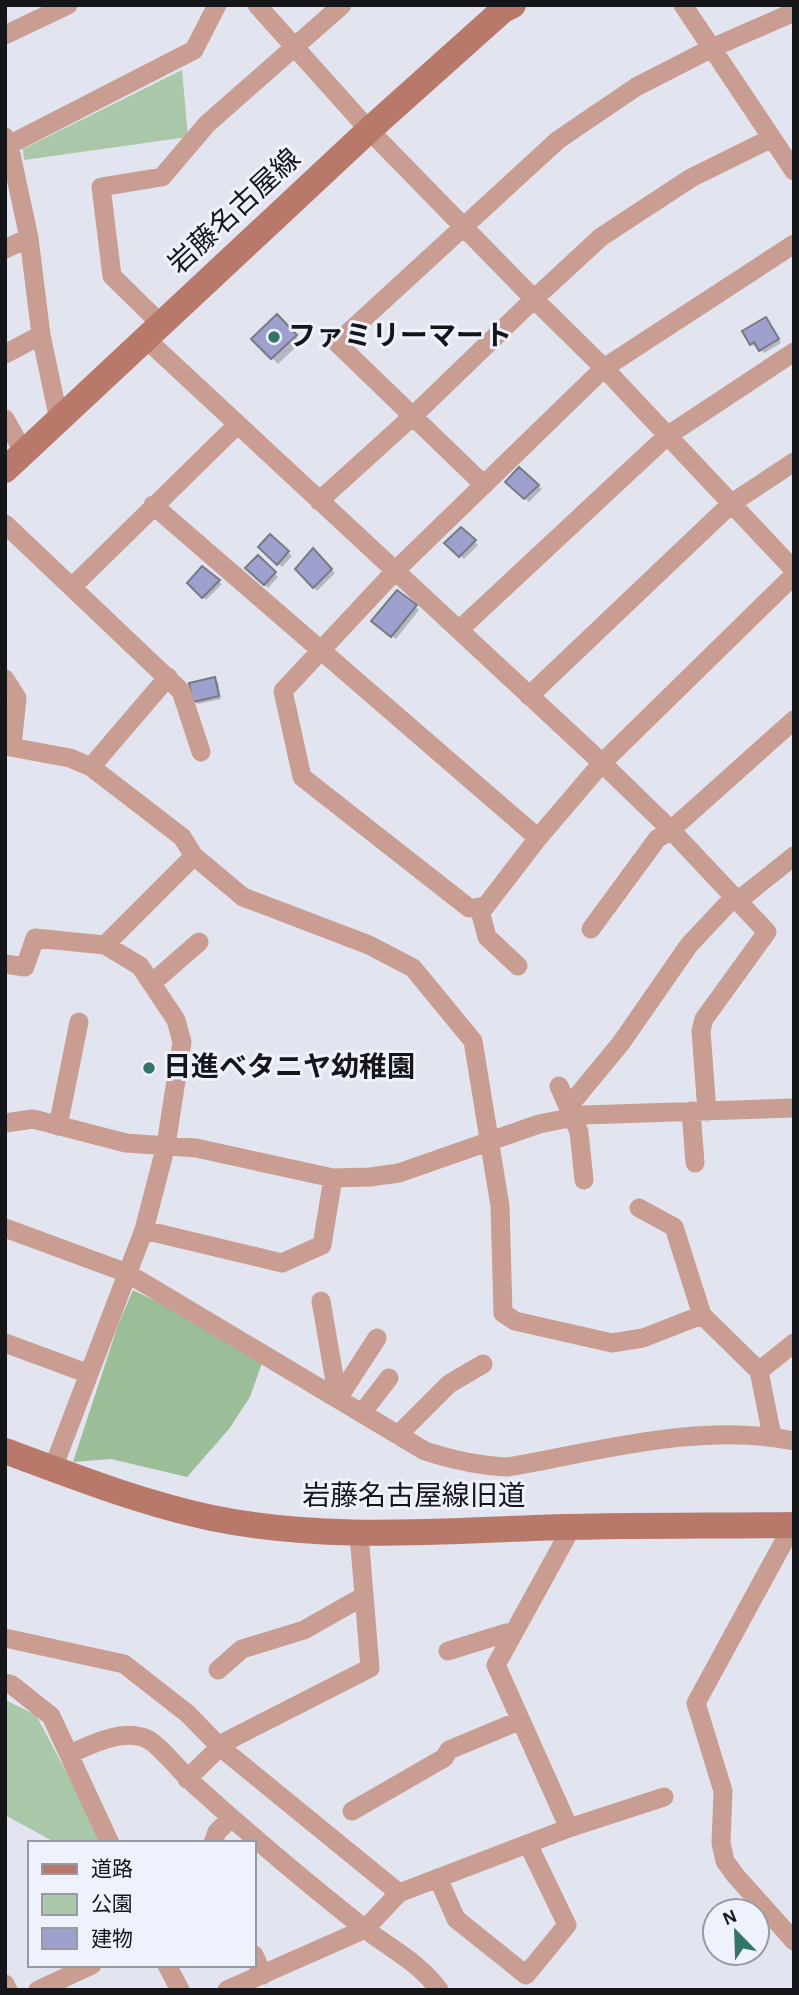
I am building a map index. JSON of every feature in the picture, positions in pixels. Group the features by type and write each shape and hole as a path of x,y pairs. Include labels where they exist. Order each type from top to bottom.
{"street":[{"path":"5,35 68,5"},
{"path":"60,419 41,335 29,237 6,143 194,50 217,5"},
{"path":"257,5 369,130 604,368 794,570"},
{"path":"342,5 207,124 162,177 101,187 112,276 153,332 237,425 460,629 601,763 671,830 767,932 704,1019 701,1031 695,1163"},
{"path":"682,5 794,171"},
{"name":"岩藤名古屋線","path":"14,462 369,130 505,7"},
{"path":"484,485 337,343 558,140 636,87 712,48 794,12"},
{"path":"319,501 414,415 601,237 691,178 772,138"},
{"path":"5,249 29,237"},
{"path":"794,244 604,368 396,570 283,691 302,777 469,908 485,907 601,763 794,575"},
{"path":"5,354 41,335"},
{"path":"460,629 667,436 794,352"},
{"path":"5,419 14,462"},
{"path":"72,587 237,425"},
{"path":"529,695 732,503 794,462"},
{"path":"153,505 538,838"},
{"path":"5,524 181,691 201,752"},
{"path":"91,766 168,677"},
{"path":"5,679 17,698 8,746 70,758 91,766 182,837 194,856 243,897 369,945 413,968 473,1041 500,1206 503,1313 515,1321 612,1343 643,1338 702,1315"},
{"path":"591,929 657,839 671,830 794,720"},
{"path":"105,945 194,856"},
{"path":"578,1113 621,1043 689,945 737,898 794,856"},
{"path":"479,907 487,937 518,966"},
{"path":"5,964 25,967 35,938 105,945 139,966 176,1020 182,1042 166,1145 144,1230 53,1468"},
{"path":"152,983 200,942"},
{"path":"58,1126 79,1022"},
{"path":"559,1086 589,1130 589,1185"},
{"path":"5,1124 33,1119 126,1143 196,1148 333,1178 370,1177 399,1172 578,1113 794,1108"},
{"path":"144,1230 282,1263 322,1245 333,1178"},
{"path":"639,1208 674,1227 702,1315 759,1371 772,1436"},
{"path":"9,1234 127,1273 425,1451 453,1460 508,1468 689,1434 772,1436 794,1441"},
{"path":"321,1301 337,1396"},
{"path":"337,1396 377,1338"},
{"path":"5,1343 89,1374"},
{"path":"759,1371 794,1343"},
{"path":"398,1435 449,1384 483,1364"},
{"path":"362,1413 389,1378"},
{"name":"岩藤名古屋線旧道","path":"5,1451 129,1497 212,1518 290,1530 359,1534 572,1527 794,1525"},
{"path":"794,1525 696,1703 723,1791 721,1843 725,1861 794,1941"},
{"path":"569,1828 496,1665 572,1527"},
{"path":"187,1779 225,1742 370,1668 359,1534"},
{"path":"218,1670 242,1649 304,1630 364,1597"},
{"path":"448,1651 506,1633 513,1634"},
{"path":"5,1638 124,1664 188,1714 219,1747 399,1892"},
{"path":"5,1683 12,1685 51,1716 109,1841"},
{"path":"352,1811 444,1758 449,1750 521,1720"},
{"path":"70,1754 94,1743 128,1735 148,1739 231,1818 365,1929 431,1978 439,1990"},
{"path":"227,1990 365,1929 399,1892 569,1828 664,1797"},
{"path":"214,1841 217,1832 231,1818"},
{"path":"438,1878 456,1919 526,1975 567,1925 528,1844"},
{"path":"256,1959 263,1975"},
{"path":"38,1990 88,1967"},
{"path":"168,1967 180,1990"},
{"path":"5,1984 8,1990"}],"green space":[{"path":"182,70 188,137 24,160 23,149"},
{"path":"133,1290 208,1327 262,1363 250,1397 229,1429 187,1477 111,1459 73,1462 118,1325"},
{"path":"5,1700 36,1715 103,1841 52,1841 5,1815"}],"building":[{"name":"ファミリーマート","path":"277,314 297,335 271,359 251,339"},
{"path":"766,317 779,339 759,351 754,342 750,345 742,331"},
{"path":"519,467 539,485 524,499 505,482"},
{"path":"461,527 476,540 459,557 444,543"},
{"path":"270,534 289,551 277,565 258,547"},
{"path":"313,548 332,569 313,588 295,569"},
{"path":"258,555 276,572 264,585 245,568"},
{"path":"202,566 220,580 202,598 187,583"},
{"path":"397,590 417,605 391,637 371,621"},
{"path":"215,677 219,696 193,702 189,683"}],"place":[{"name":"ファミリーマート","path":"274,337"},
{"name":"日進ベタニヤ幼稚園","path":"149,1068"}]}
